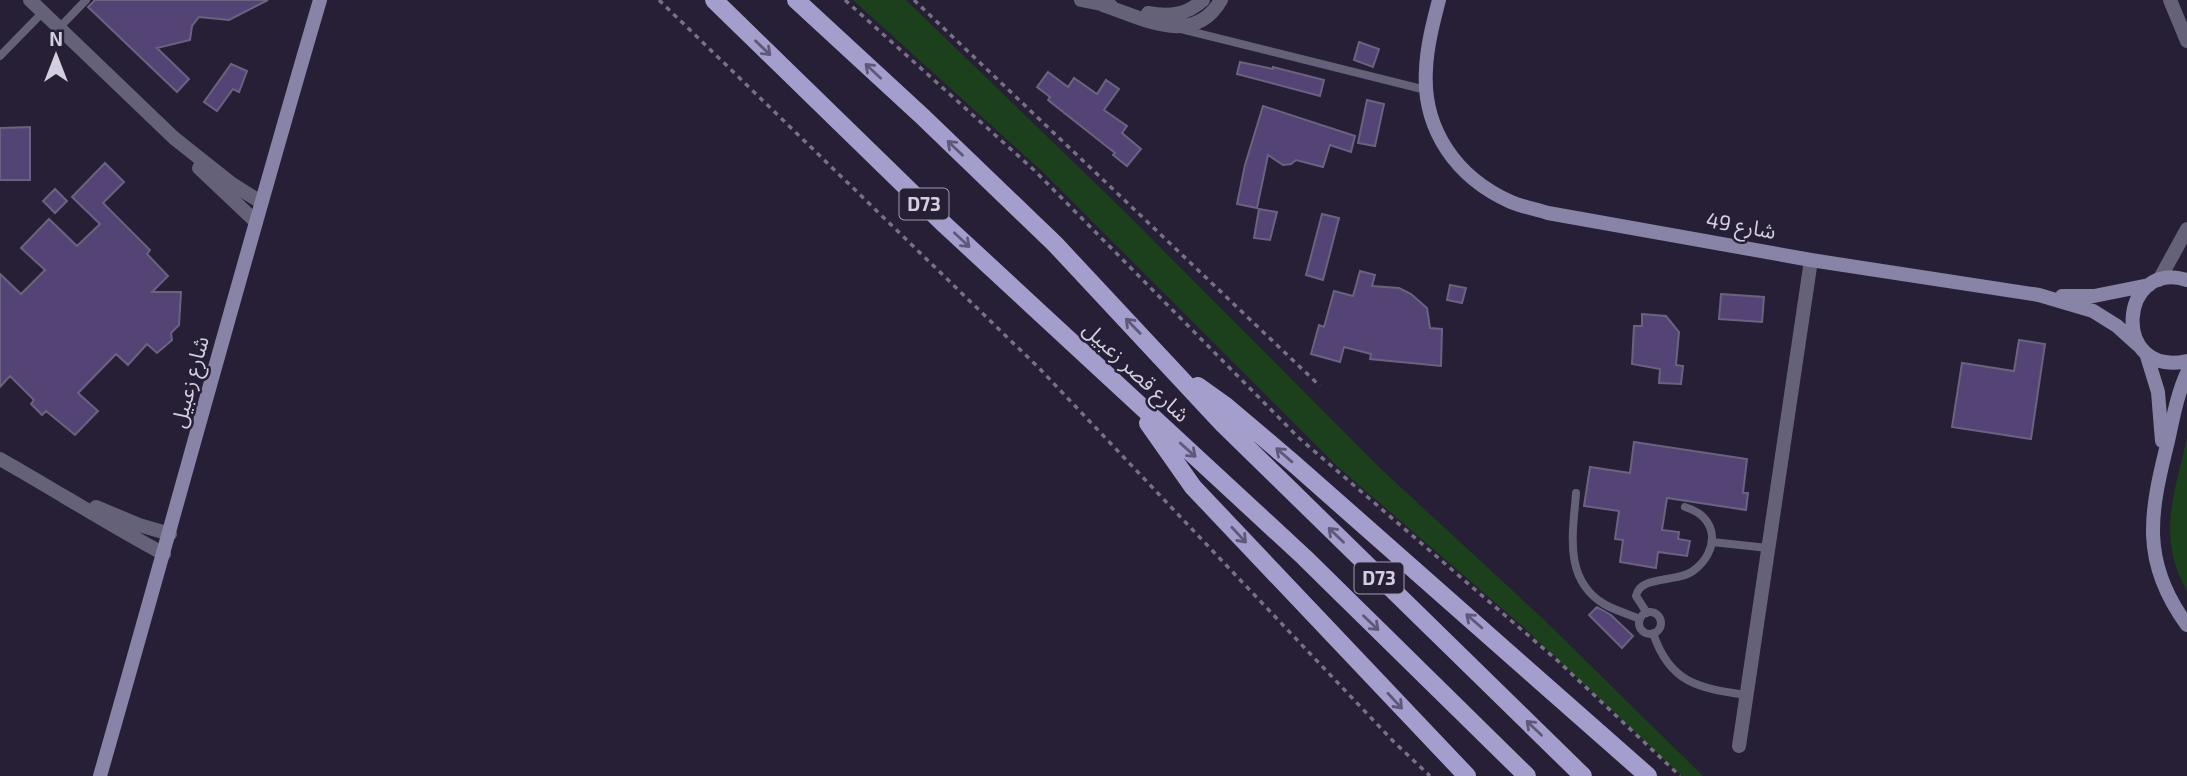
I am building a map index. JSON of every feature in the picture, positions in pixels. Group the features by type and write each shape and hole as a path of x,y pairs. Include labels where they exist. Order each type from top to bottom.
{"main road":[{"name":"شارع قصر زعبيل","path":"715,0 945,225 1304,557 1527,776"},
{"name":"شارع قصر زعبيل","path":"796,0 1055,244 1277,478 1583,776"},
{"path":"1180,376 1215,397 1292,462 1647,776"},
{"path":"1138,404 1163,447 1193,487 1467,776"}],"street":[{"path":"30,0 174,138 232,184 261,202"},
{"name":"شارع زعبيل","path":"100,776 320,0"},
{"path":"1081,0 1162,16 1190,10 1203,0"},
{"path":"1103,5 1177,28 1204,20 1220,0"},
{"name":"شارع 49","path":"1438,0 1426,69 1430,114 1451,157 1479,183 1511,202 1548,213 1811,260 2039,295 2094,296 2170,277 2187,280"},
{"path":"2170,0 2187,41"},
{"path":"174,138 209,179 256,222"},
{"path":"2163,460 2160,402 2154,373 2131,324 2132,313 2141,293 2154,282 2187,229"},
{"path":"1739,746 1811,260"},
{"name":"شارع 49","path":"2039,295 2093,311 2117,326 2142,349"},
{"path":"2142,349 2167,362 2187,361"},
{"path":"2187,373 2180,388 2163,460 2151,529 2161,582 2173,606 2187,625"},
{"path":"0,459 164,554"},
{"path":"56,490 131,523 170,534"}],"lane":[{"path":"59,28 86,0"},
{"path":"0,56 43,12"},
{"path":"1177,28 1426,90"},
{"path":"1576,493 1572,543 1573,561 1579,578 1590,593 1605,604 1643,616 1656,614 1660,617 1660,627 1653,633 1644,632 1640,628 1643,616 1636,596 1637,588 1643,583 1673,579 1694,570 1709,552 1712,542 1710,524 1703,516 1685,507"},
{"path":"1712,542 1768,548"},
{"path":"1653,633 1666,662 1689,682 1703,688 1746,695"}],"path":[{"path":"659,0 1040,369 1394,742 1430,776"},
{"path":"845,0 1034,170 1299,438 1558,661 1680,776"},
{"path":"914,0 1320,387"}],"green space":[{"path":"853,0 906,0 1124,211 1381,469 1540,616 1703,776 1682,776 1520,624 1338,467 1044,173"},
{"path":"2187,437 2187,591 2172,552 2170,534 2174,496"}],"building":[{"path":"95,0 268,0 229,20 199,17 192,26 190,40 157,48 189,79 177,92 88,7"},
{"path":"1359,42 1379,49 1373,67 1354,60"},
{"path":"1240,62 1324,80 1320,96 1237,74"},
{"path":"231,64 247,71 239,92 233,89 217,111 204,102"},
{"path":"1048,72 1068,87 1074,78 1097,94 1106,80 1119,89 1104,110 1127,126 1122,133 1141,149 1127,166 1113,155 1115,153 1048,100 1050,97 1037,87"},
{"path":"1367,100 1384,104 1375,146 1358,143"},
{"path":"1263,106 1355,136 1351,152 1330,145 1323,167 1296,160 1283,165 1268,155 1257,208 1237,204 1245,165"},
{"path":"30,127 30,180 0,180 0,128"},
{"path":"105,163 124,182 103,203 150,250 147,254 168,276 152,292 181,292 179,325 171,333 172,340 157,353 147,344 128,365 116,354 78,393 98,411 75,435 46,411 42,415 31,404 34,400 10,376 0,387 0,274 21,294 45,270 21,248 49,219 77,246 100,224 72,197"},
{"path":"55,189 67,201 55,213 43,201"},
{"path":"1259,209 1277,212 1270,240 1254,238"},
{"path":"1322,214 1339,218 1323,280 1306,275"},
{"path":"1360,271 1375,275 1372,286 1399,288 1427,308 1430,328 1442,329 1441,366 1370,359 1371,354 1344,347 1340,362 1311,354 1319,325 1324,327 1334,291 1353,296"},
{"path":"1450,285 1466,288 1462,303 1447,300"},
{"path":"1721,294 1764,297 1762,322 1719,319"},
{"path":"1642,314 1666,316 1679,332 1676,365 1683,366 1681,384 1659,383 1660,369 1632,364 1634,326 1642,326"},
{"path":"2019,340 2045,344 2031,439 1952,427 1962,363 2014,371"},
{"path":"1634,442 1747,459 1743,493 1748,493 1746,510 1667,498 1662,530 1679,532 1678,539 1690,541 1687,556 1658,552 1656,568 1620,562 1623,540 1615,539 1619,511 1584,506 1590,467 1630,473"},
{"path":"1597,607 1611,615 1633,636 1622,648 1589,615"}]}
